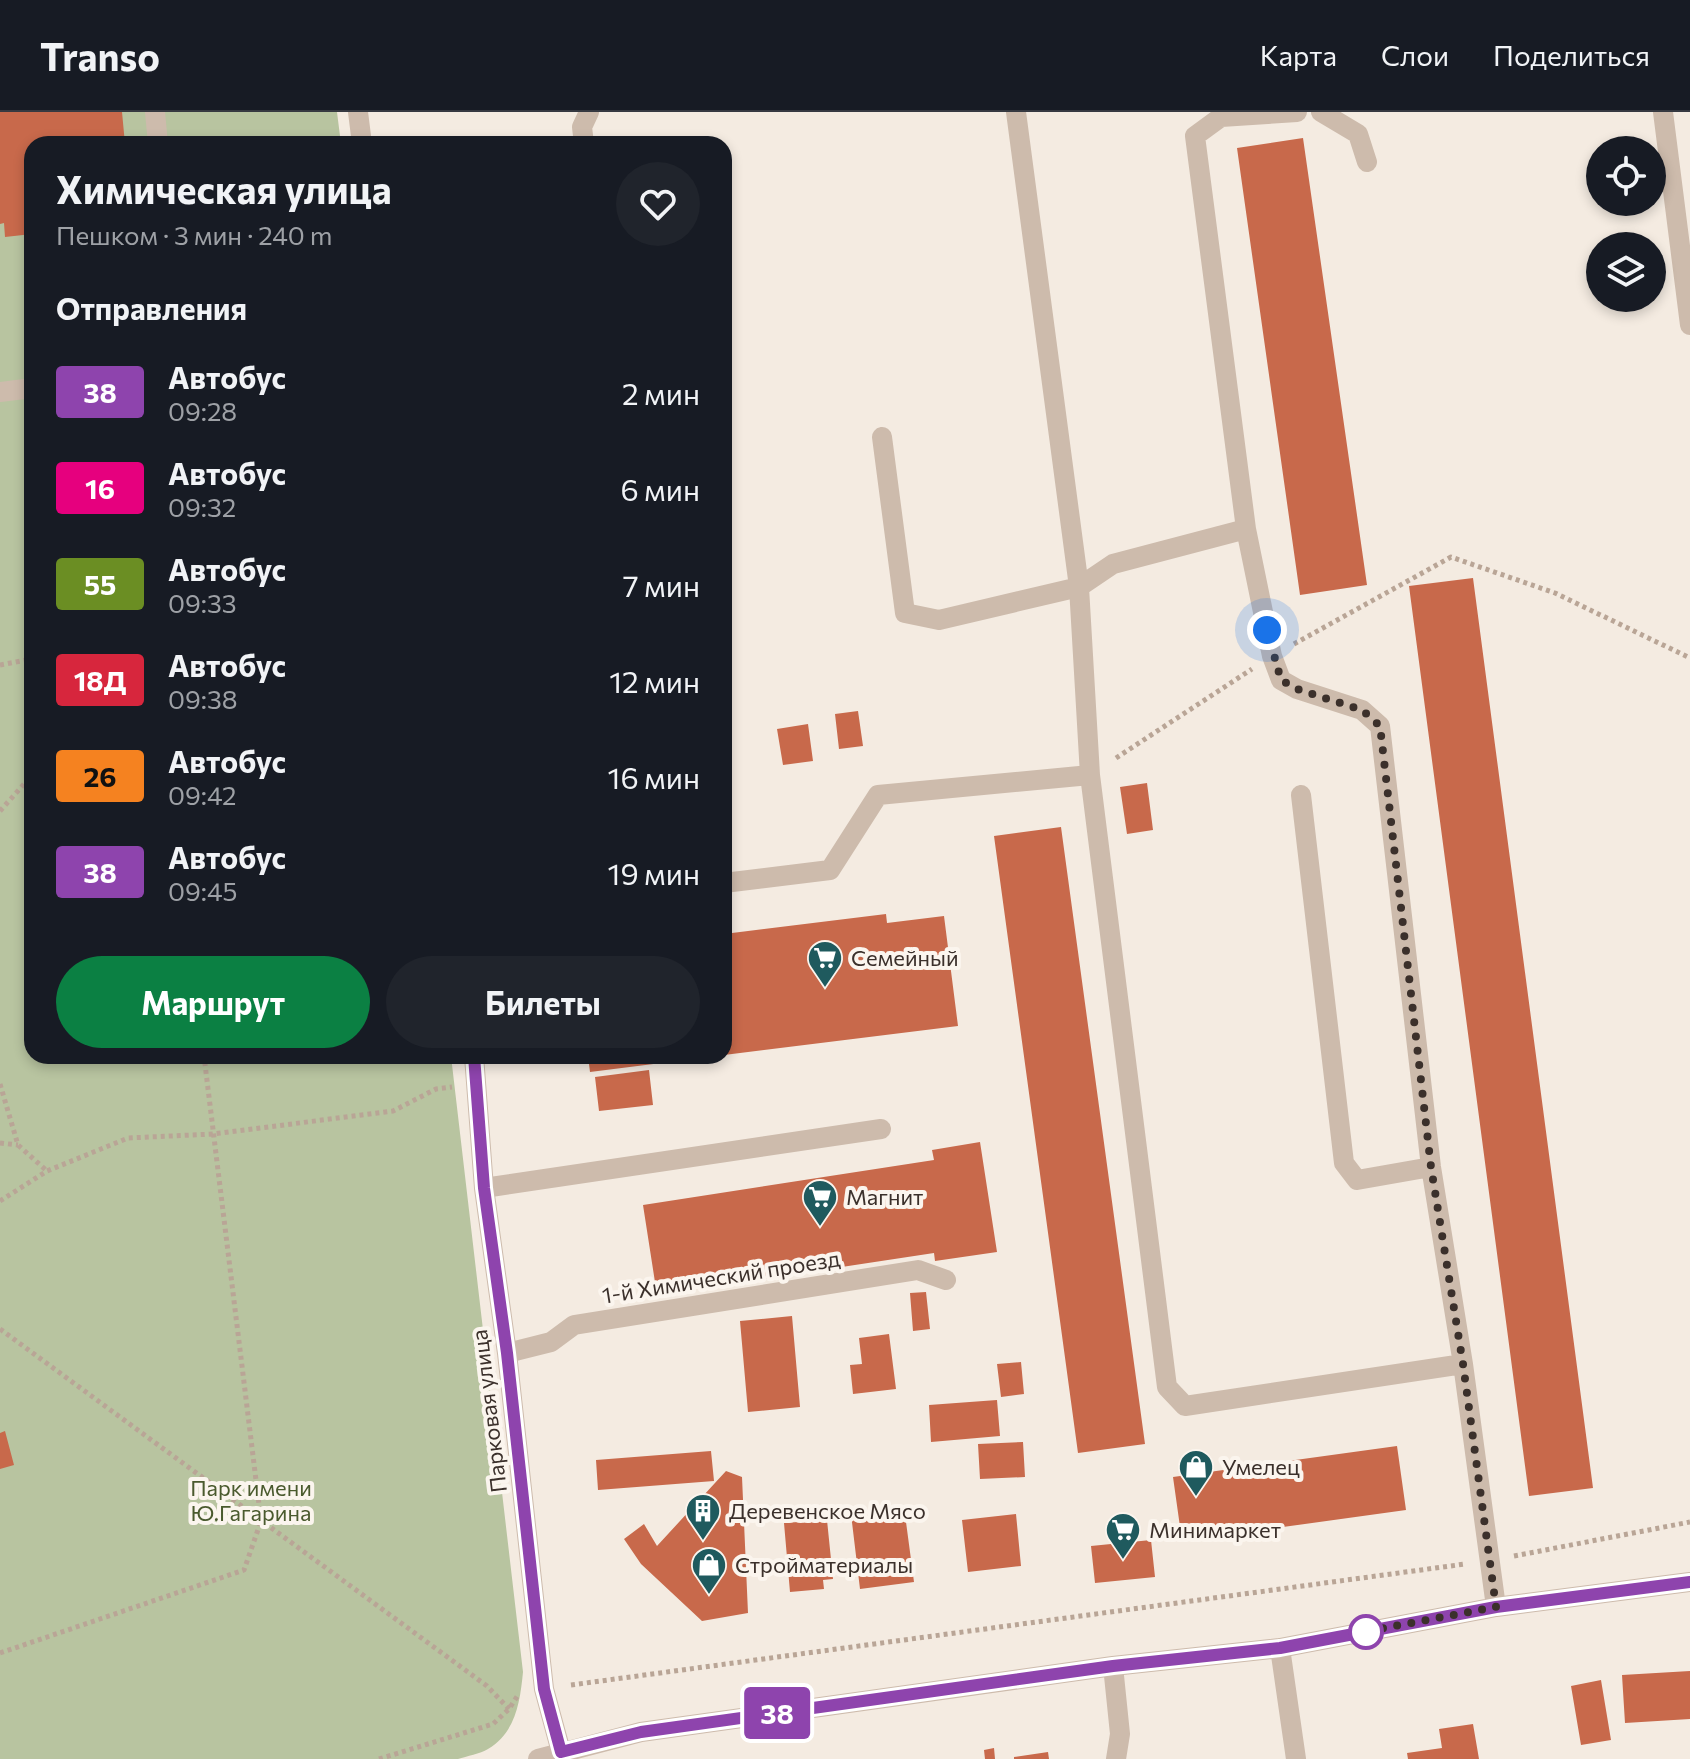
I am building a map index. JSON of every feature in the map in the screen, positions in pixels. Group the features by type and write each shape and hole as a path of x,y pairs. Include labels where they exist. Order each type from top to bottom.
{"street":[{"path":"155,112 157,136"},
{"path":"358,112 361,136"},
{"path":"583,136 582,127 589,112"},
{"path":"1016,112 1079,587 1090,775 1167,1387 1185,1406 1463,1364"},
{"path":"1297,112 1221,117 1195,136 1246,529 1272,656 1281,680 1297,689 1362,710 1380,726 1431,1167 1463,1364 1496,1607"},
{"path":"1321,112 1358,134 1367,162"},
{"path":"1663,112 1690,325"},
{"path":"0,392 24,389"},
{"path":"882,437 905,613 939,620 1079,587 1113,564 1246,529"},
{"path":"732,882 830,870 878,795 1090,775"},
{"path":"1301,795 1344,1163 1357,1180 1431,1167"},
{"name":"Парковая улица","path":"475,1064 484,1188 507,1353 544,1689 562,1755"},
{"path":"484,1188 881,1129"},
{"name":"1-й Химический проезд","path":"507,1353 551,1342 574,1325 744,1296 918,1270 946,1280"},
{"path":"538,1759 641,1732 1113,1666 1280,1648 1496,1607 1690,1582"},
{"path":"1280,1648 1296,1759"},
{"path":"1113,1666 1120,1734 1116,1759"}],"path":[{"path":"1090,775 1272,656 1451,557 1555,593 1690,658"},
{"path":"0,665 24,660"},
{"path":"0,811 24,784"},
{"path":"0,1653 244,1570 261,1521 205,1064"},
{"path":"0,1084 18,1145 47,1171"},
{"path":"0,1201 47,1171 128,1138 213,1134 393,1111 436,1089 477,1084"},
{"path":"0,1143 18,1145"},
{"path":"0,1329 487,1686 509,1709"},
{"path":"379,1759 493,1724 509,1709 518,1694 544,1689 1488,1561 1690,1522"}],"green space":[{"name":"Парк имени Ю.Гагарина","path":"0,112 337,112 340,136 24,136 24,1064 452,1064 523,1672 518,1705 511,1725 497,1742 485,1751 458,1759 0,1759"}],"building":[{"path":"0,112 122,112 124,136 24,136 24,235 5,237 4,223 0,224"},
{"path":"1303,138 1367,585 1300,595 1237,148"},
{"path":"1473,578 1593,1488 1529,1496 1409,586"},
{"path":"858,711 863,746 839,749 835,714"},
{"path":"808,724 813,761 783,765 777,729"},
{"path":"1147,783 1153,830 1127,834 1120,787"},
{"path":"1061,827 1145,1444 1078,1453 994,836"},
{"path":"886,914 887,923 944,916 958,1026 732,1054 732,933"},
{"path":"589,1064 653,1064 590,1072"},
{"path":"649,1070 653,1105 599,1111 595,1077"},
{"name":"Магнит","path":"980,1142 997,1252 935,1261 934,1253 657,1295 643,1205 934,1160 932,1150"},
{"path":"926,1292 930,1329 913,1331 910,1293"},
{"path":"792,1316 800,1407 748,1412 740,1321"},
{"path":"889,1334 896,1389 853,1394 850,1365 862,1364 859,1338"},
{"path":"1021,1362 1024,1394 1001,1397 997,1364"},
{"path":"997,1400 1000,1436 931,1442 929,1405"},
{"path":"5,1431 14,1465 0,1469 0,1433"},
{"path":"1023,1442 1025,1477 980,1479 978,1444"},
{"path":"1397,1446 1406,1510 1182,1541 1173,1477"},
{"path":"711,1451 714,1481 598,1490 596,1460"},
{"name":"Деревенское Мясо","path":"726,1471 742,1477 748,1613 702,1621 641,1564 624,1539 644,1524 657,1546"},
{"path":"904,1507 914,1582 860,1589 851,1514"},
{"path":"1016,1514 1021,1566 968,1572 962,1520"},
{"path":"827,1520 833,1579 823,1580 824,1589 790,1592 784,1523"},
{"name":"Минимаркет","path":"1151,1540 1155,1577 1095,1583 1091,1546"},
{"path":"1690,1671 1690,1719 1625,1723 1622,1675"},
{"path":"1601,1680 1611,1740 1581,1745 1571,1686"},
{"path":"1473,1724 1479,1759 1408,1759 1407,1753 1442,1748 1439,1729"},
{"path":"994,1748 995,1759 985,1759 984,1750"},
{"path":"1048,1752 1049,1759 1014,1759 1014,1757"}],"bus line":[{"name":"38","path":"475,1064 484,1188 507,1353 544,1689 561,1752 641,1732 1113,1666 1280,1648 1496,1607 1690,1582"}],"place":[{"name":"Семейный","path":"825,989"},
{"name":"Магнит","path":"820,1228"},
{"name":"Умелец","path":"1196,1498"},
{"name":"Деревенское Мясо","path":"703,1542"},
{"name":"Минимаркет","path":"1123,1561"},
{"name":"Стройматериалы","path":"709,1596"}],"route":[{"path":"1267,630 1281,680 1297,689 1362,710 1380,726 1431,1167 1463,1364 1496,1607 1363,1632 1366,1632"}]}
